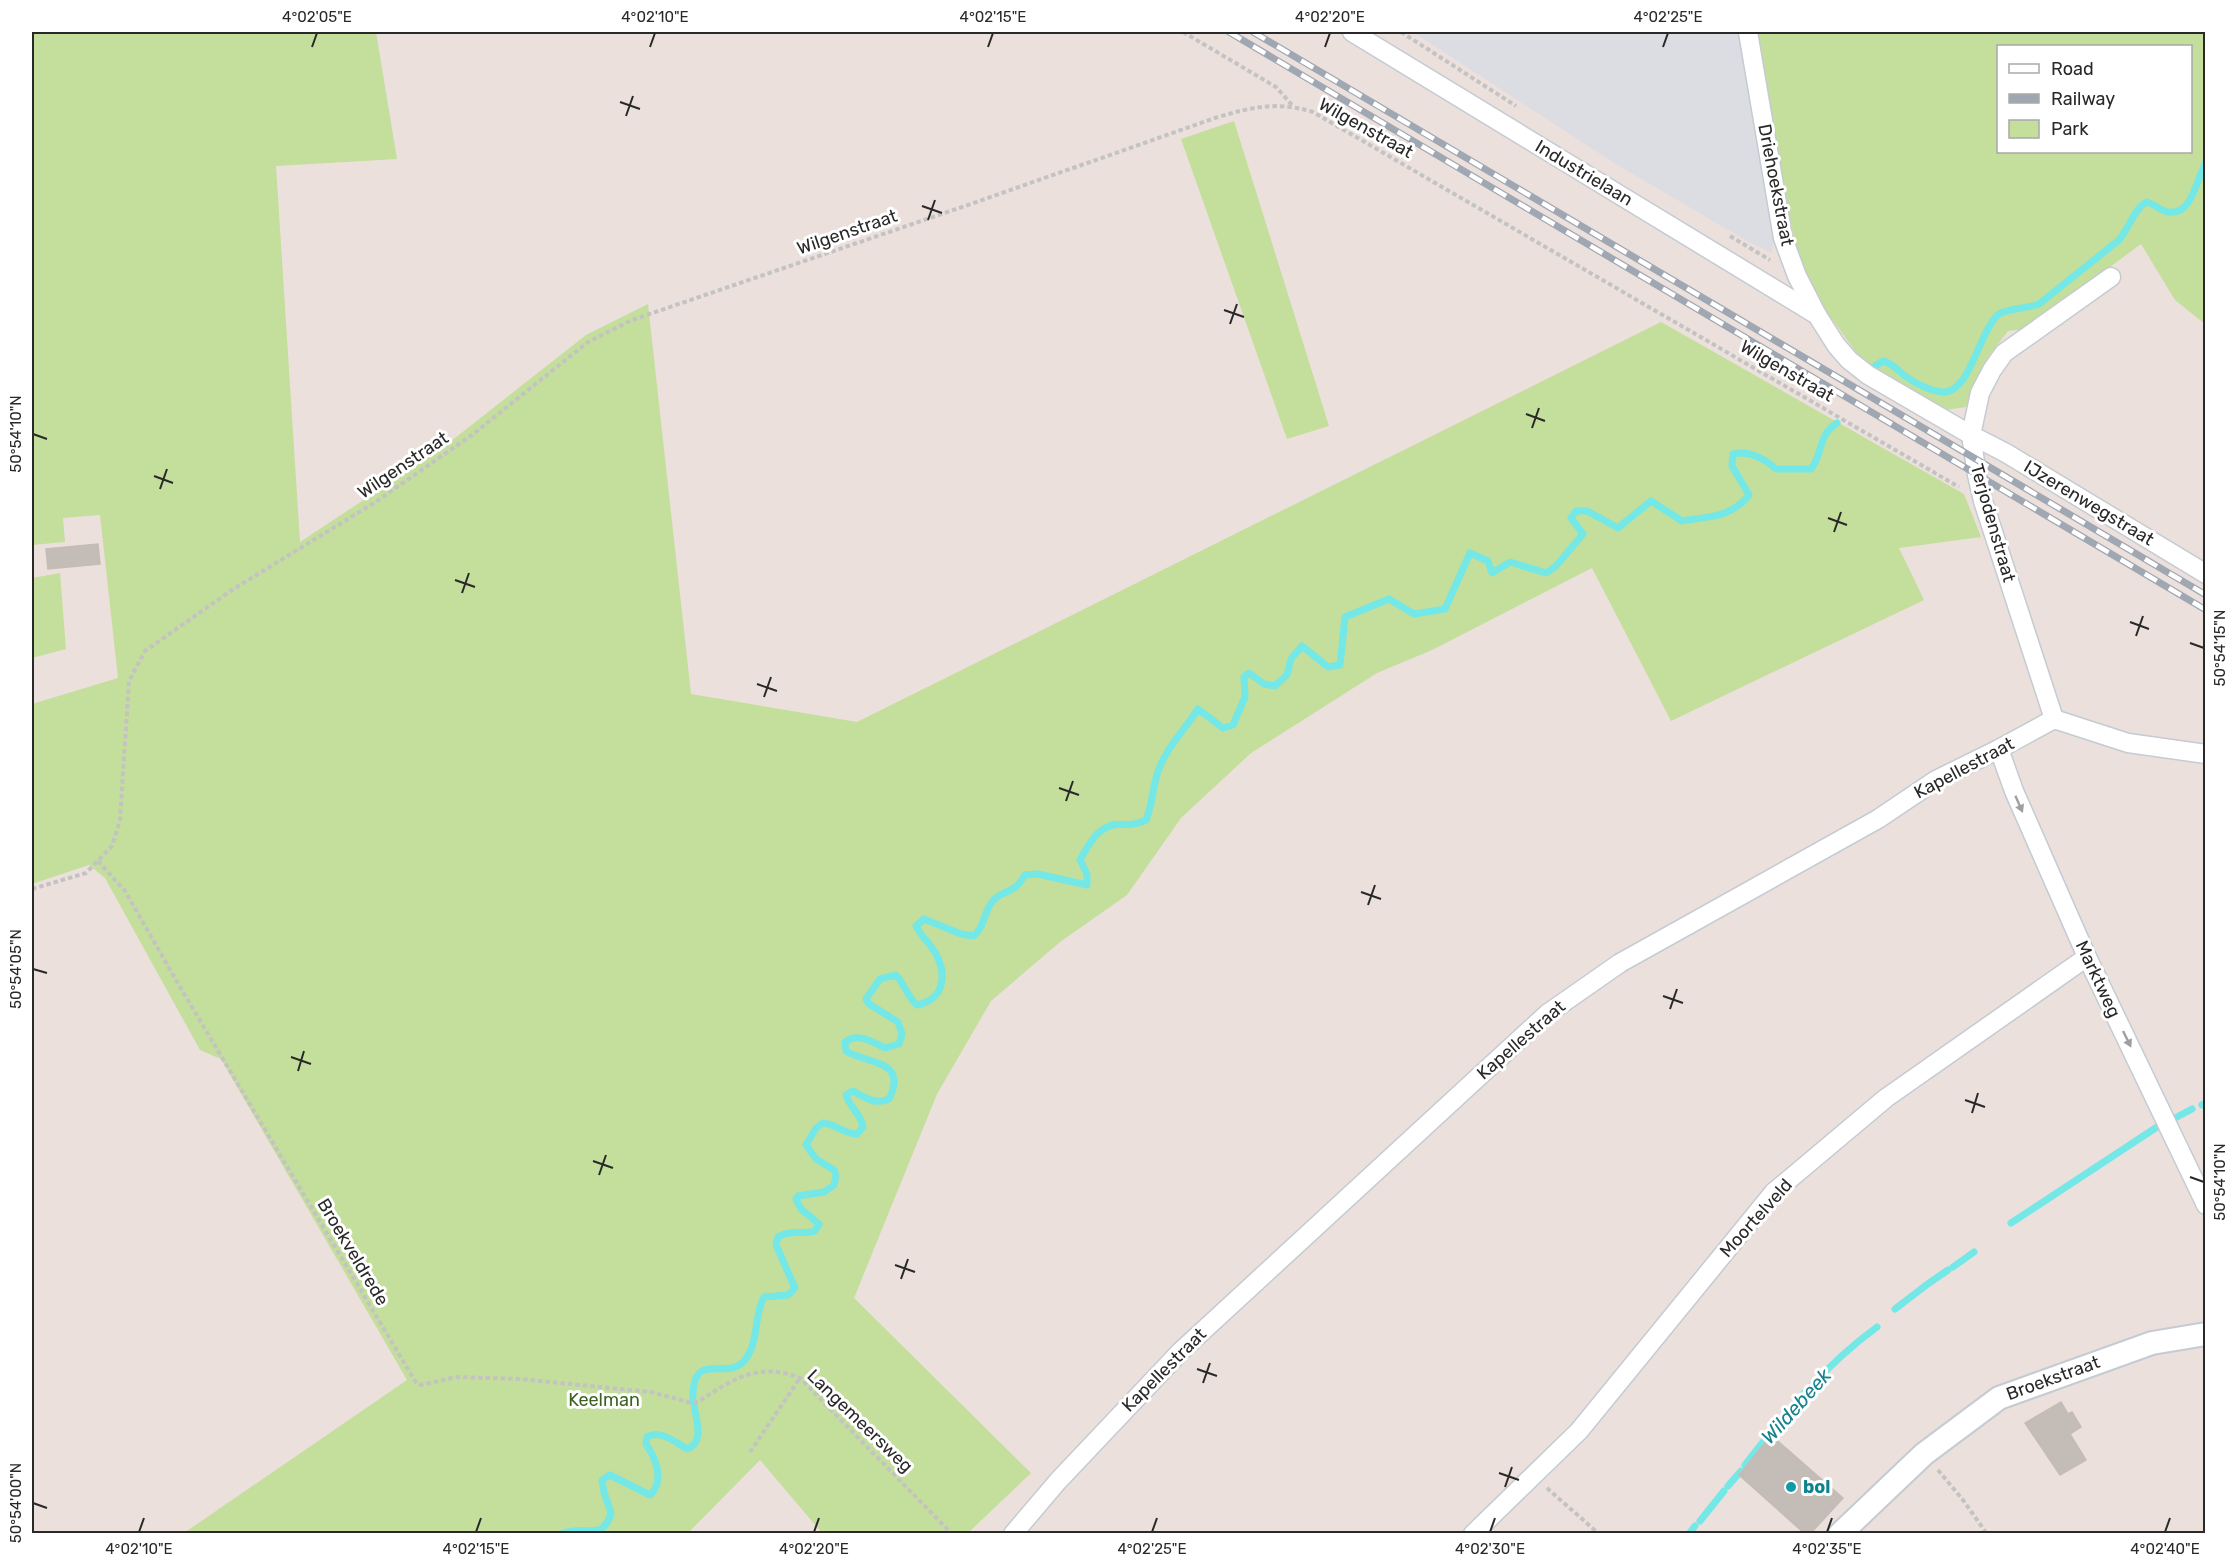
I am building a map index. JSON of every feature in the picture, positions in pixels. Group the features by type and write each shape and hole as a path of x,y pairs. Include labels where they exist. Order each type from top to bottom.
{"street":[{"name":"Industrielaan","path":"1352,32 1817,315"},
{"name":"Driehoekstraat","path":"1748,32 1783,238 1797,276 1817,315 1836,345 1849,360 1868,375 1971,435"},
{"name":"Terjodenstraat","path":"2054,719 1983,501 1971,435 1980,393 2004,352 2111,277"},
{"name":"IJzerenwegstraat","path":"1971,435 2006,453 2205,574"},
{"name":"Kapellestraat","path":"1013,1533 1058,1480 1181,1350 1547,1014 1620,963 1878,819 1936,780 2000,749 2054,719"},
{"path":"2054,719 2128,743 2205,754"},
{"name":"Marktweg","path":"2000,749 2014,791 2087,957 2205,1204"},
{"name":"Moortelveld","path":"1473,1533 1579,1431 1774,1192 1886,1098 2087,957"},
{"name":"Broekstraat","path":"1840,1533 1924,1454 1999,1398 2151,1343 2205,1334"}],"path":[{"path":"1183,32 1276,87 1293,106"},
{"name":"Wilgenstraat","path":"32,889 86,873 112,846 120,820 129,681 145,651 232,590 374,503 472,435 588,342 632,320 1255,106 1293,106 1313,112 1983,501"},
{"name":"Broekveldrede","path":"98,861 124,891 416,1381 421,1385 456,1377 520,1379 651,1392 692,1402 698,1402 731,1381"},
{"name":"Langemeersweg","path":"731,1381 762,1371 784,1372 800,1378 952,1533"},
{"path":"750,1452 800,1378"},
{"path":"1924,1454 1963,1500 1987,1533"},
{"path":"1533,1476 1599,1533"}],"shaded area":[{"path":"1413,32 1738,32 1773,241 1772,253 1749,242 1614,163"}],"green space":[{"name":"Keelman","path":"32,32 376,32 397,159 276,166 300,542 441,449 586,335 648,304 691,694 857,722 1661,322 1964,494 1981,537 1899,548 1924,600 1671,721 1592,568 1432,650 1377,673 1251,753 1181,818 1127,895 1060,942 991,1001 937,1094 854,1298 1031,1473 968,1533 822,1533 760,1460 688,1533 184,1533 407,1380 221,1059 200,1050 105,878 89,865 32,884 32,704 118,678 100,515 63,518 65,542 32,545"},
{"path":"1756,32 2205,32 2205,324 2175,300 2141,244 2026,329 2008,331 1988,357 1966,407 1946,410 1906,389 1861,359 1813,293 1795,244"},
{"path":"1234,121 1329,426 1287,439 1181,139"},
{"path":"60,573 66,649 32,658 32,578"}],"building":[{"path":"98,544 100,564 48,569 46,549"},
{"path":"2061,1402 2068,1414 2072,1412 2081,1427 2070,1434 2086,1460 2060,1475 2025,1423"},
{"name":"bol","path":"1771,1435 1843,1498 1811,1533 1804,1533 1739,1475"}],"waterway":[{"path":"1874,367 1883,361 1893,365 1909,379 1929,389 1939,392 1952,390 1967,372 1992,322 1999,314 2039,304 2119,240 2135,214 2147,202 2168,212 2176,212 2183,208 2193,195 2206,163"},
{"path":"693,1401 694,1385 697,1376 703,1371 735,1367 748,1356 764,1297 788,1295 795,1288 776,1245 778,1237 787,1233 815,1231 819,1224 801,1209 796,1199 798,1196 824,1192 834,1185 836,1176 834,1170 816,1159 806,1145 816,1128 823,1123 857,1134 863,1127 862,1122 846,1095 853,1091 875,1101 889,1099 894,1086 894,1077 890,1070 846,1051 845,1042 860,1038 885,1048 899,1044 902,1034 898,1022 869,1004 866,999 880,979 896,975 917,1005 935,996 940,989 942,981 940,963 916,926 924,919 961,934 974,936 992,902 1021,882 1025,875 1038,874 1087,885 1087,874 1080,860 1089,844 1107,827 1146,820 1162,761 1198,709 1223,728 1233,725 1245,697 1244,677 1249,673 1264,684 1275,686 1287,675 1291,659 1302,646 1328,667 1340,665 1345,617 1389,599 1414,614 1445,609 1470,553 1488,561 1492,573 1510,562 1546,573 1556,566 1583,534 1571,518 1576,511 1587,511 1618,528 1651,501 1682,521 1727,512 1742,503 1749,495 1732,466 1733,454 1745,453 1756,456 1776,469 1811,469 1826,433 1837,423"},
{"name":"Wildebeek","path":"2202,1105 2206,1103"},
{"name":"Wildebeek","path":"2175,1118 2192,1109"},
{"name":"Wildebeek","path":"2011,1223 2157,1127"},
{"name":"Wildebeek","path":"1953,1267 1974,1252"},
{"name":"Wildebeek","path":"1895,1309 1948,1270"},
{"name":"Wildebeek","path":"1745,1465 1806,1391 1840,1357 1877,1327"},
{"path":"562,1534 570,1531 591,1531 603,1528 611,1513 602,1480 610,1475 650,1495 655,1489 658,1477 656,1463 646,1444 647,1437 662,1435 687,1449 693,1446 698,1436 694,1405"},
{"name":"Wildebeek","path":"1728,1486 1741,1471"},
{"name":"Wildebeek","path":"1700,1521 1724,1491"},
{"name":"Wildebeek","path":"1689,1534 1695,1526"}],"railway":[{"path":"1229,32 2206,610"},
{"path":"1253,32 2206,595"}],"place":[{"name":"bol","path":"1791,1487"}]}
